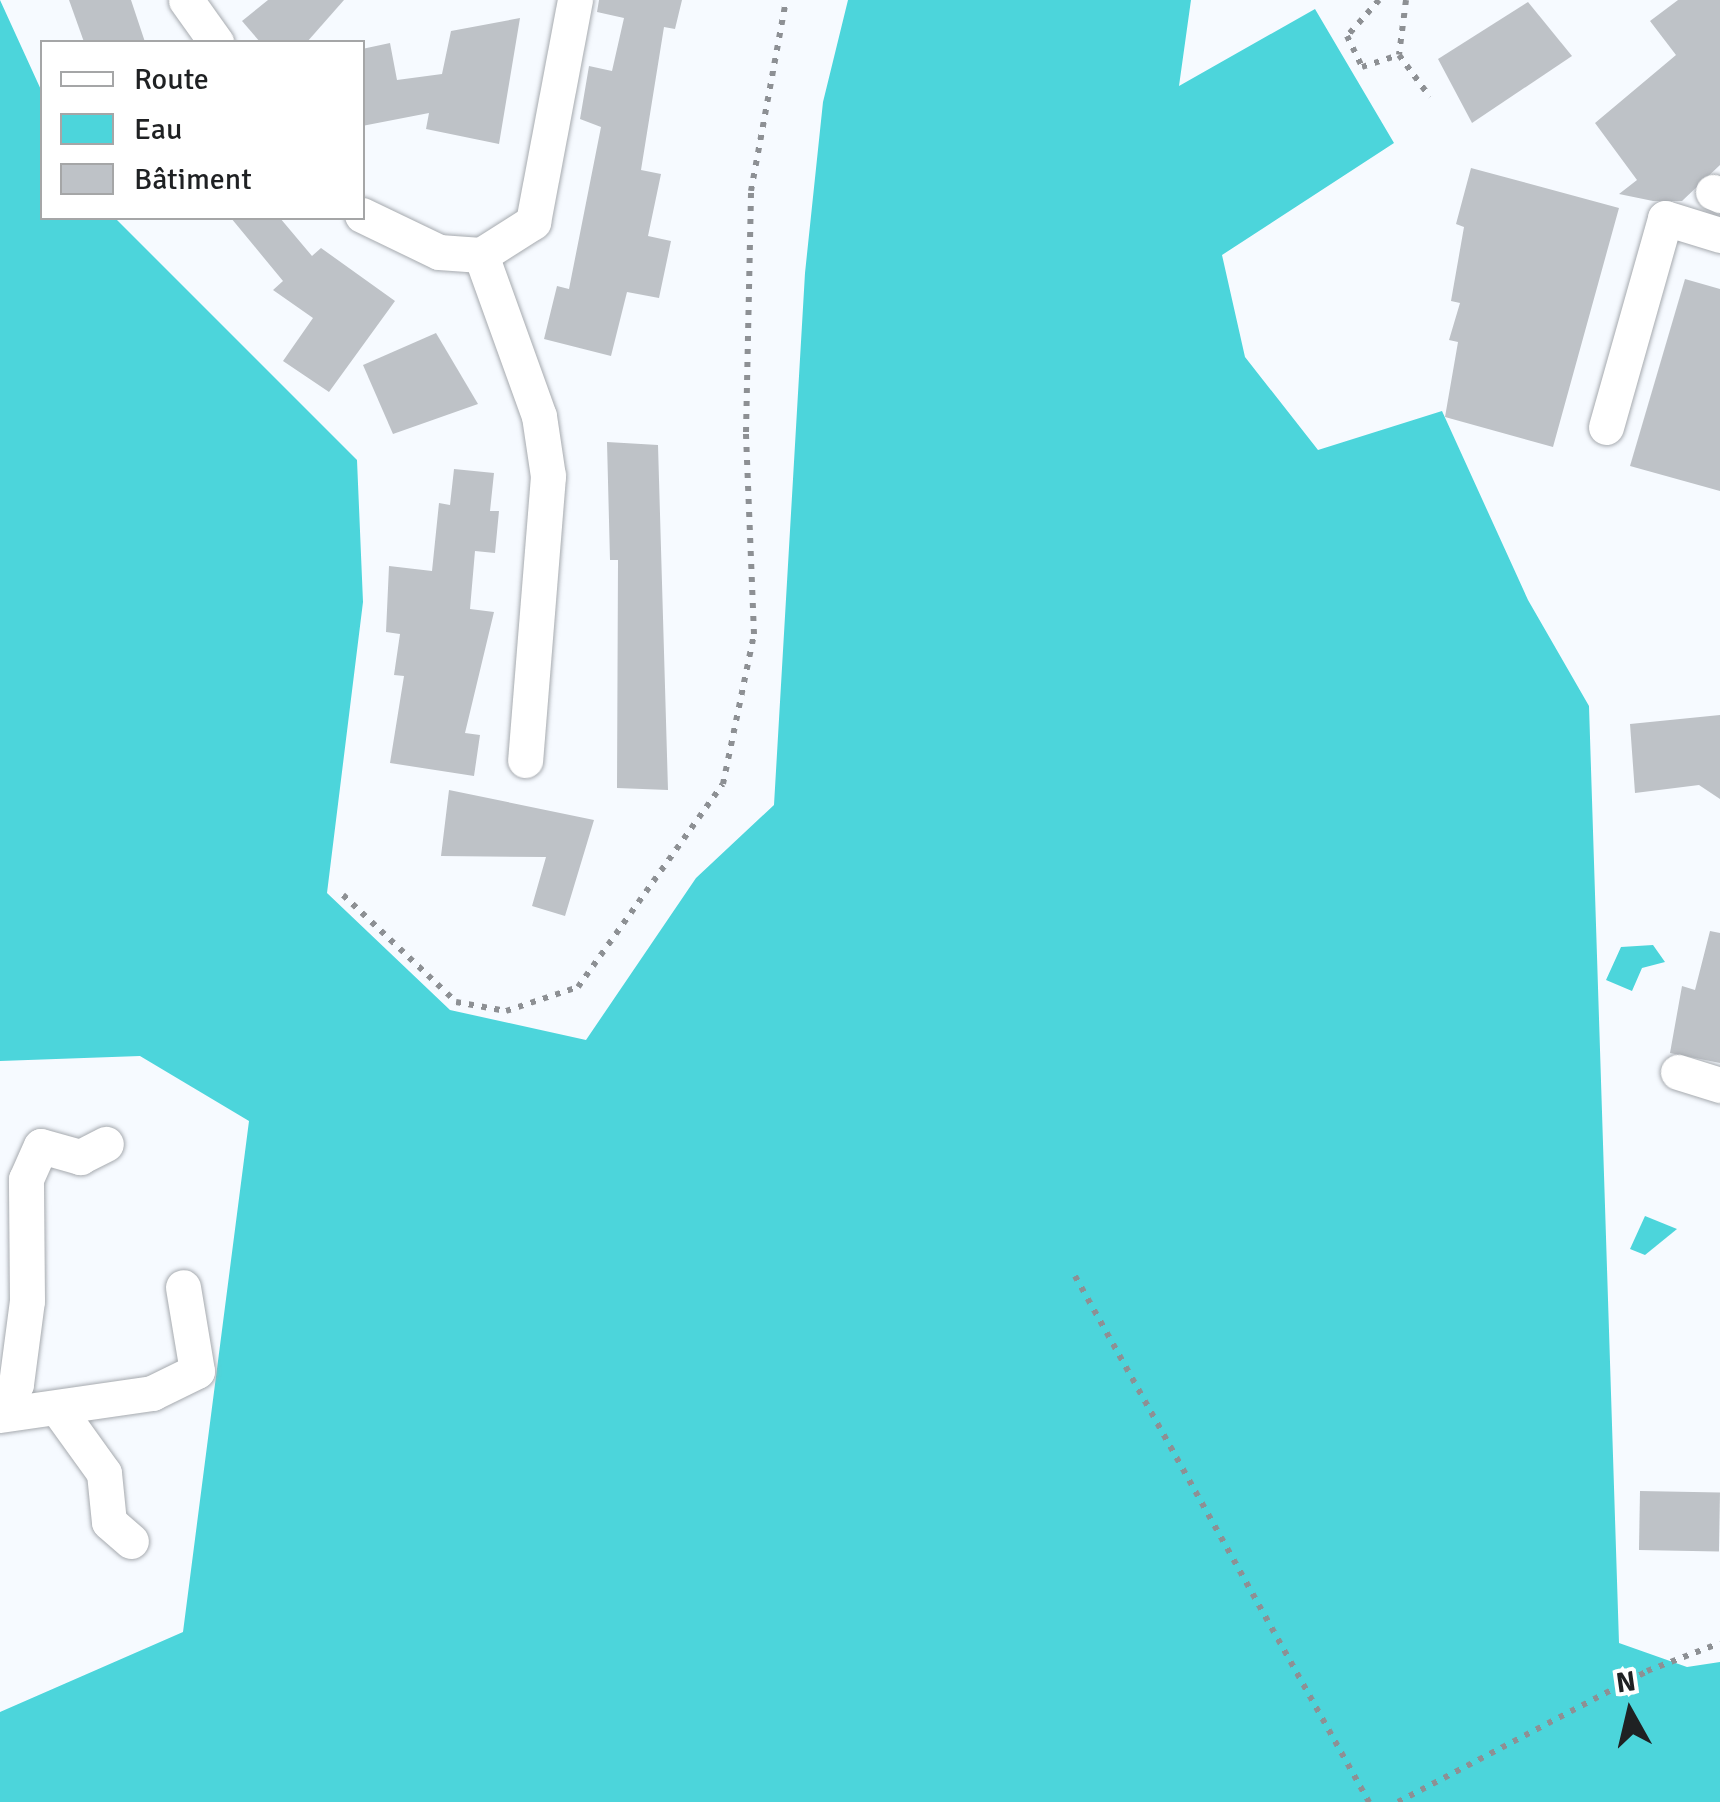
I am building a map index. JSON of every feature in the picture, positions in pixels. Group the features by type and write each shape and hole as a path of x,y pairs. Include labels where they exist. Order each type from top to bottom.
{"street":[{"path":"186,0 215,40"},
{"path":"365,216 438,252 481,255 533,222 574,0"},
{"path":"1606,427 1665,218 1720,235"},
{"path":"481,255 538,416 548,476 525,760"},
{"path":"1678,1072 1720,1085"},
{"path":"0,1414 16,1384 14,1290 26,1179 41,1146 80,1158 106,1144"},
{"path":"0,1414 152,1394 197,1371 183,1287"},
{"path":"58,1409 104,1473 109,1522 131,1541"}],"path":[{"path":"343,895 456,1002 506,1011 578,986 723,784 754,634 751,191 786,0"},
{"path":"1378,0 1347,36 1362,68 1399,54"},
{"path":"1406,0 1399,54 1430,97"},
{"path":"1075,1276 1369,1802"},
{"path":"1398,1802 1648,1670 1720,1644"}],"water":[{"path":"0,0 40,88 40,220 117,220 357,460 363,602 327,893 450,1010 586,1040 696,878 774,805 805,273 823,102 848,0 1191,0 1179,86 1315,9 1394,143 1222,255 1245,357 1318,450 1442,411 1528,600 1589,706 1619,1643 1687,1667 1720,1662 1720,1802 0,1802 0,1712 183,1632 249,1121 140,1056 0,1061"},
{"path":"1653,945 1665,962 1642,968 1632,991 1606,980 1621,947"},
{"path":"1645,1216 1677,1229 1645,1255 1630,1249"}],"building":[{"path":"69,0 131,0 144,40 83,40"},
{"path":"268,0 344,0 309,40 258,40 242,21"},
{"path":"599,0 682,0 675,29 664,27 641,170 661,174 648,236 671,241 659,298 627,292 611,356 544,339 557,286 569,289 601,127 580,119 589,66 612,71 624,18 597,12"},
{"path":"1678,0 1720,0 1720,165 1682,201 1653,201 1619,194 1637,180 1595,123 1676,55 1650,21"},
{"path":"1528,2 1572,56 1472,123 1438,59"},
{"path":"520,18 499,144 426,129 429,113 365,125 365,48 390,43 397,80 442,74 451,31"},
{"path":"1471,168 1619,208 1553,447 1445,417 1458,342 1449,340 1460,303 1451,301 1464,227 1456,224"},
{"path":"233,220 282,220 312,256 321,248 395,301 329,392 283,361 313,318 273,290 283,281"},
{"path":"1685,279 1720,289 1720,491 1630,466"},
{"path":"436,333 478,404 393,434 363,365"},
{"path":"607,442 658,445 668,790 617,788 618,560 610,560"},
{"path":"454,469 494,473 490,511 499,511 495,553 475,551 470,609 494,612 465,733 480,735 474,776 390,763 404,676 394,675 400,634 386,632 389,566 432,571 439,503 450,505"},
{"path":"1720,715 1720,799 1699,785 1635,793 1630,724"},
{"path":"449,790 594,820 565,916 532,906 546,857 441,856"},
{"path":"1710,931 1720,933 1720,1063 1670,1053 1682,986 1695,990"},
{"path":"1640,1491 1720,1492 1719,1551 1639,1550"}]}
